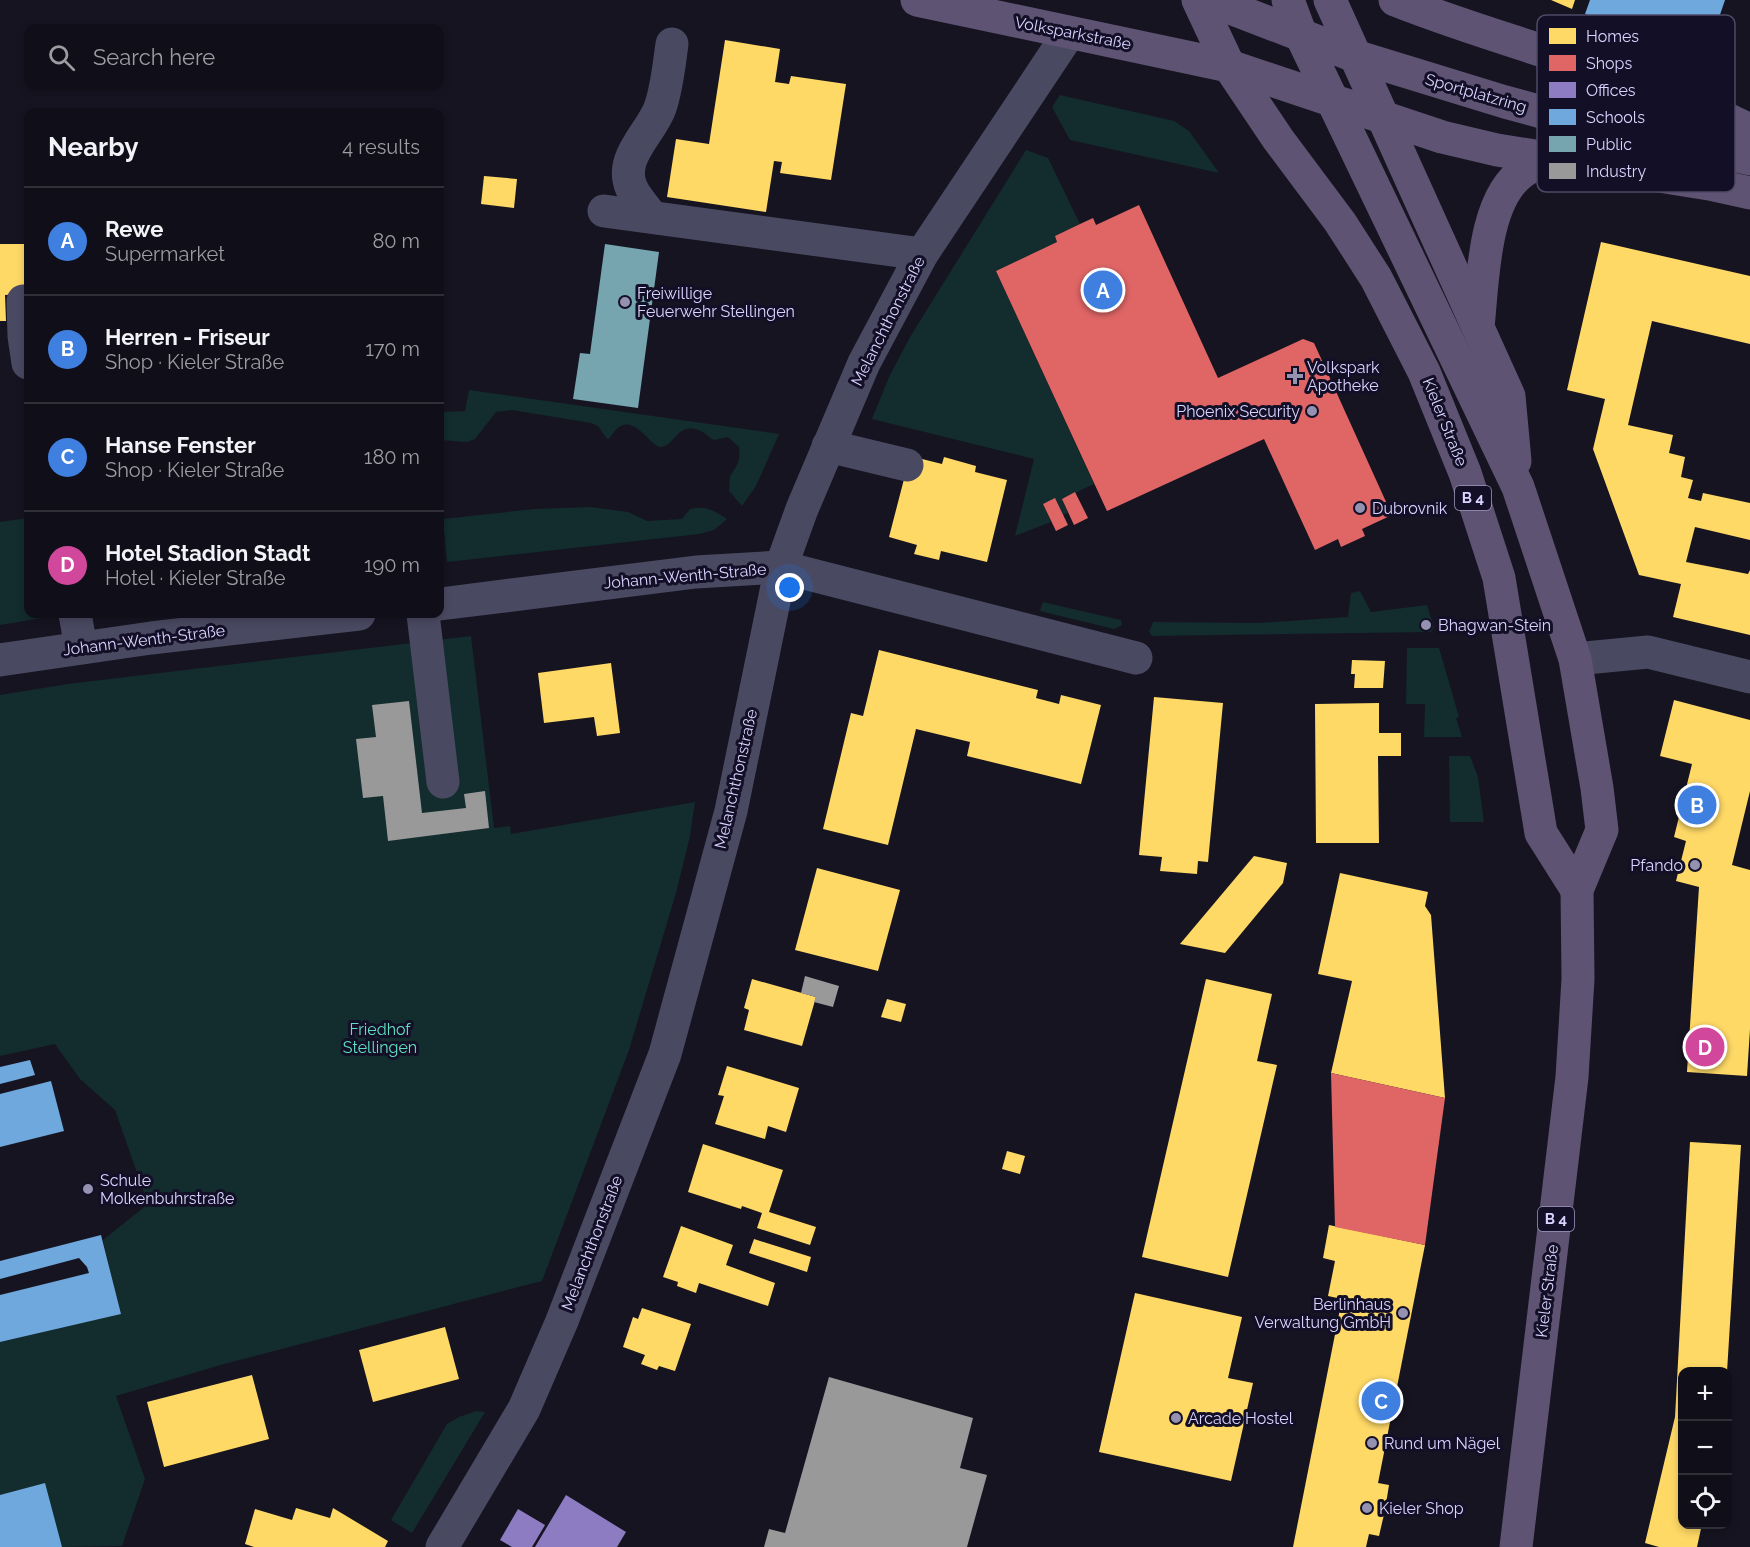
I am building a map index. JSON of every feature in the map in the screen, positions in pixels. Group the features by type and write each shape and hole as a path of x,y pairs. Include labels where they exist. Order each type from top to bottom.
{"main road":[{"name":"Volksparkstraße","path":"917,0 1138,46 1223,55"},
{"name":"Kieler Straße","path":"1198,0 1223,55 1278,139 1340,222 1376,278 1424,372 1465,473 1499,578 1541,833 1577,890"},
{"path":"1210,0 1274,6"},
{"name":"Kieler Straße","path":"1330,0 1509,396 1518,487"},
{"path":"1395,0 1537,49"},
{"name":"Kieler Straße","path":"1274,6 1301,34 1518,487 1575,659 1602,830 1577,890 1578,979 1572,1077 1516,1547"},
{"path":"1274,6 1223,55 1334,100 1442,137 1497,150 1537,156"},
{"path":"1274,6 1297,58 1334,100"},
{"name":"Sportplatzring","path":"1301,34 1355,56 1537,110"},
{"path":"1735,123 1750,130"},
{"name":"Sportplatzring","path":"1735,156 1750,159"},
{"path":"1478,327 1490,228 1497,206 1508,186 1525,170 1537,165"},
{"path":"1735,190 1750,193"}],"street":[{"name":"Melanchthonstraße","path":"442,1547 524,1409 562,1321 665,1054 731,811 781,567 828,446 864,363 922,255 1069,33"},
{"path":"652,217 633,191 628,170 635,148 654,122 660,109 672,44"},
{"path":"604,211 922,255"},
{"path":"18,354 23,301"},
{"path":"828,446 907,465"},
{"name":"Johann-Wenth-Straße","path":"444,604 696,572 781,567 1136,658"},
{"path":"76,618 81,647"},
{"name":"Johann-Wenth-Straße","path":"0,660 81,647 325,618"},
{"path":"423,618 443,782"},
{"path":"1575,659 1648,652 1750,677"}],"green space":[{"path":"1060,95 1174,121 1189,131 1219,173 1070,140 1052,107"},
{"path":"1026,150 1048,158 1080,224 1055,236 1057,242 996,271 1094,484 1062,499 1068,513 1063,515 1055,499 1043,504 1051,522 1015,536 1034,459 872,419 889,377 910,337"},
{"path":"469,390 779,434 756,486 742,506 729,491 730,476 738,463 739,447 728,437 714,440 700,431 685,429 662,447 657,446 639,430 625,424 617,428 607,439 598,426 591,423 512,410 496,412 475,439 467,442 444,440 444,412 465,411"},
{"path":"591,507 628,512 647,521 682,519 690,509 705,508 727,519 714,530 699,534 447,562 444,519 534,509"},
{"path":"24,519 24,618 41,618 0,625 0,522"},
{"path":"1360,591 1371,612 1427,605 1434,627 1431,632 1152,636 1149,632 1153,622 1258,623 1348,617 1351,593"},
{"path":"1043,602 1121,620 1122,625 1114,629 1040,611"},
{"name":"Friedhof Stellingen","path":"471,636 494,828 510,826 511,834 695,802 690,836 676,893 629,1050 542,1281 224,1364 116,1396 145,1479 122,1546 62,1547 0,1495 0,1342 120,1314 103,1240 148,1204 115,1110 80,1079 55,1044 0,1056 0,695 68,684"},
{"path":"1407,648 1439,648 1459,717 1456,718 1462,737 1424,737 1425,704 1406,704"},
{"path":"1449,756 1470,756 1478,777 1484,822 1450,822"},
{"path":"476,1411 485,1412 412,1533 391,1520 447,1424"}],"building: Homes":[{"path":"1551,0 1575,0 1572,9"},
{"path":"725,40 780,49 775,82 789,84 791,76 846,84 831,180 780,173 782,162 774,161 766,212 667,197 676,139 709,144"},
{"path":"484,176 517,179 514,208 481,204"},
{"path":"1601,242 1750,276 1750,344 1652,321 1628,425 1673,435 1669,453 1685,457 1681,477 1693,480 1688,498 1701,501 1703,493 1750,503 1750,540 1695,527 1686,562 1748,574 1750,570 1750,635 1673,617 1681,584 1639,575 1593,449 1605,399 1567,390"},
{"path":"0,244 24,244 24,294 5,295 6,321 0,321"},
{"path":"910,456 942,464 944,457 976,466 975,472 1007,480 987,562 941,551 939,560 914,554 917,545 889,537"},
{"path":"879,650 1038,690 1036,698 1059,704 1061,695 1101,705 1081,784 967,756 970,742 916,729 888,845 823,829 851,713 863,716"},
{"path":"1352,660 1385,661 1383,688 1354,688 1355,674 1351,674"},
{"path":"611,663 620,733 597,736 594,717 544,723 538,673"},
{"path":"1154,697 1223,703 1208,862 1198,861 1197,874 1160,871 1162,857 1139,855"},
{"path":"1674,700 1750,720 1750,791 1732,865 1750,870 1750,1029 1747,1076 1687,1072 1699,887 1676,881 1686,841 1674,837 1692,764 1660,756"},
{"path":"1379,703 1379,733 1401,733 1401,756 1378,756 1379,843 1316,843 1315,704"},
{"path":"1254,856 1287,863 1283,883 1225,953 1180,944"},
{"path":"817,868 900,890 878,971 795,950"},
{"path":"1340,873 1428,892 1425,906 1431,915 1445,1098 1331,1073 1352,981 1318,974"},
{"path":"752,979 816,997 802,1046 744,1030 749,1010 744,1008"},
{"path":"1206,979 1272,994 1257,1061 1277,1065 1228,1277 1142,1257"},
{"path":"887,999 906,1004 901,1022 881,1017"},
{"path":"727,1066 799,1088 786,1132 768,1126 765,1139 715,1124 724,1096 718,1095"},
{"path":"1690,1142 1741,1145 1727,1367 1678,1367 1678,1529 1701,1529 1697,1547 1659,1547 1645,1543 1675,1417"},
{"path":"703,1144 783,1170 769,1212 816,1227 810,1245 757,1228 762,1213 742,1206 741,1209 688,1192"},
{"path":"1007,1151 1025,1156 1020,1174 1002,1169"},
{"path":"1329,1225 1425,1245 1378,1483 1389,1485 1385,1510 1379,1536 1369,1534 1366,1547 1293,1547 1342,1299 1328,1296 1335,1261 1323,1258"},
{"path":"681,1226 733,1245 726,1265 775,1283 768,1306 699,1283 696,1293 677,1286 678,1282 663,1277"},
{"path":"754,1239 811,1257 807,1272 749,1253"},
{"name":"Arcade Hostel","path":"1135,1293 1242,1317 1228,1378 1253,1383 1231,1481 1099,1452"},
{"path":"642,1308 691,1324 675,1371 659,1366 657,1370 641,1364 645,1355 623,1347 633,1317 638,1319"},
{"path":"445,1327 459,1379 373,1402 359,1350"},
{"path":"252,1375 269,1439 164,1467 147,1402"},
{"path":"296,1508 330,1518 333,1508 388,1541 385,1547 254,1547 245,1544 255,1509 292,1520"}],"building: Shops":[{"path":"1139,205 1218,378 1303,339 1314,343 1392,515 1362,529 1365,536 1341,547 1338,539 1315,550 1264,439 1107,511 996,271 1057,242 1055,236 1093,218 1096,225"},
{"path":"1075,492 1088,518 1074,525 1062,499"},
{"path":"1055,498 1068,525 1056,531 1043,504"},
{"path":"1331,1073 1445,1098 1425,1245 1335,1227"}],"building: Offices":[{"path":"566,1495 626,1532 617,1547 535,1547"},
{"path":"518,1509 545,1525 532,1547 512,1547 500,1540"}],"building: Schools":[{"path":"1590,0 1725,0 1720,15 1585,14"},
{"path":"30,1060 35,1075 0,1084 0,1067"},
{"path":"51,1081 64,1131 0,1147 0,1094"},
{"path":"101,1235 121,1314 0,1342 0,1295 89,1273 79,1258 0,1279 0,1261"},
{"path":"45,1483 62,1547 0,1547 0,1495"}],"building: Public":[{"name":"Freiwillige Feuerwehr Stellingen","path":"605,244 659,252 638,408 573,399 580,353 590,354"}],"building: Industry":[{"path":"409,701 422,813 466,808 464,794 485,791 489,828 388,841 383,796 363,798 356,739 376,737 372,705"},
{"path":"805,976 839,986 833,1007 814,1002 816,997 801,993"},
{"path":"829,1377 973,1418 960,1468 987,1475 967,1547 764,1547 769,1529 785,1533"}],"place":[{"name":"Rewe","path":"1103,290"},
{"name":"Freiwillige Feuerwehr Stellingen","path":"625,302"},
{"name":"Volkspark Apotheke","path":"1295,376"},
{"name":"Phoenix Security","path":"1312,411"},
{"name":"Dubrovnik","path":"1360,508"},
{"name":"Bhagwan-Stein","path":"1426,625"},
{"name":"Herren - Friseur","path":"1697,805"},
{"name":"Pfando","path":"1695,865"},
{"name":"Hotel Stadion Stadt","path":"1705,1047"},
{"name":"Schule Molkenbuhrstraße","path":"88,1189"},
{"name":"Berlinhaus Verwaltung GmbH","path":"1403,1313"},
{"name":"Hanse Fenster","path":"1381,1401"},
{"name":"Arcade Hostel","path":"1176,1418"},
{"name":"Rund um Nägel","path":"1372,1443"},
{"name":"Kieler Shop","path":"1367,1508"}]}
